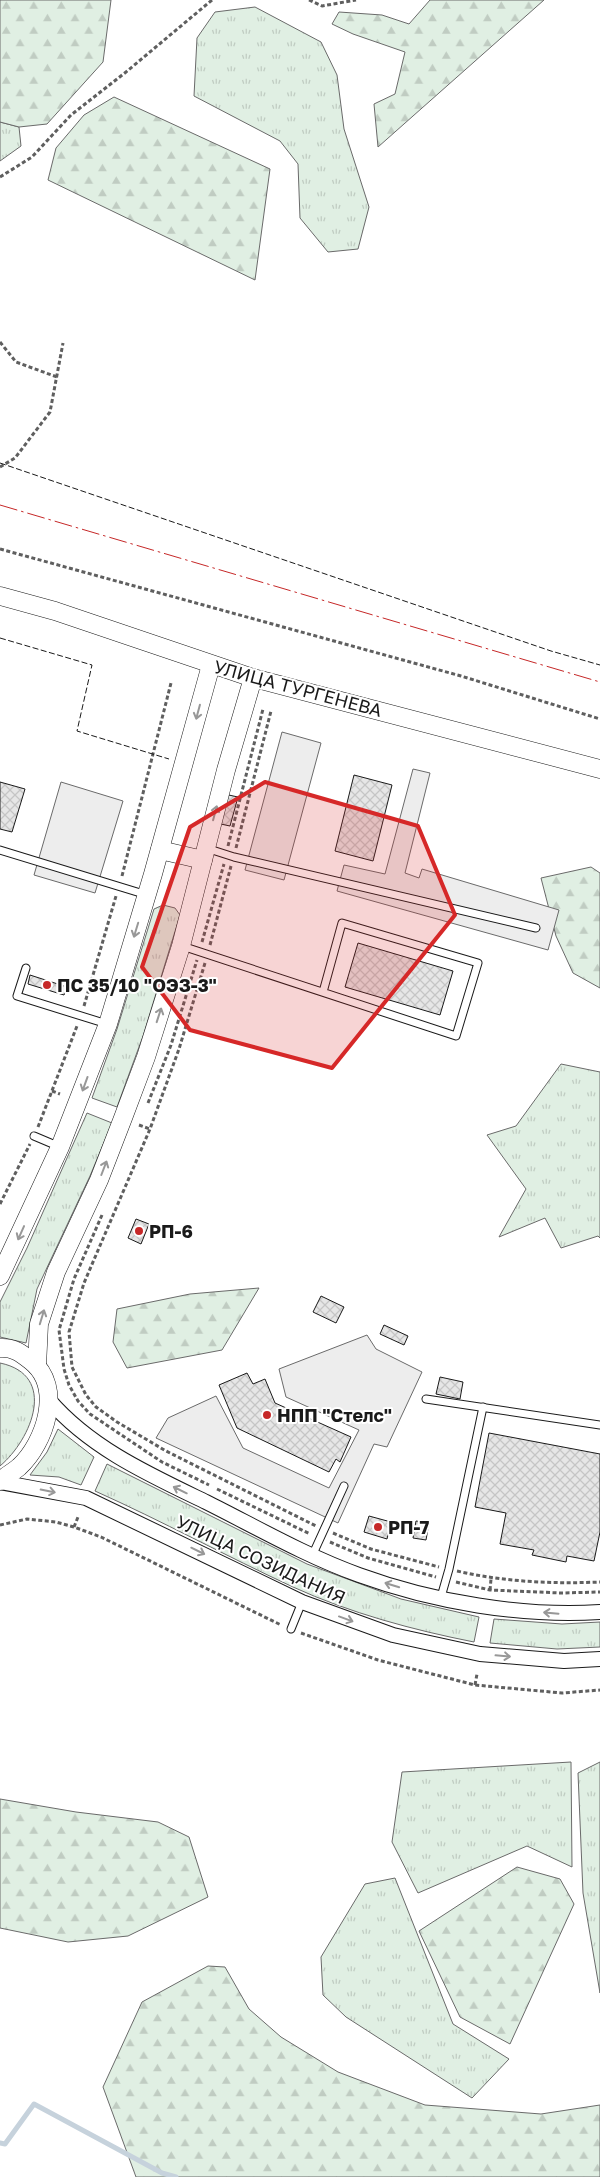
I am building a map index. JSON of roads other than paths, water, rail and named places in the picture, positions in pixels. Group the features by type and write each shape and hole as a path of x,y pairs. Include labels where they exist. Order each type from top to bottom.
{"street":[{"name":"УЛИЦА ТУРГЕНЕВА","path":"0,596 55,612 253,678 600,769"},
{"path":"0,1276 60,1147 108,1024 160,850 211,665"},
{"path":"37,1366 39,1324 56,1272 99,1180 123,1118 146,1057 181,946 204,854 253,678"},
{"path":"160,850 204,854"},
{"path":"0,1348 20,1352 37,1366 46,1378 49,1400 44,1425 35,1445 19,1467 0,1481"},
{"name":"УЛИЦА СОЗИДАНИЯ","path":"49,1400 64,1418 106,1450 154,1477 312,1556 359,1576 404,1589 487,1607 564,1614 600,1612"},
{"name":"УЛИЦА СОЗИДАНИЯ","path":"0,1481 86,1498 302,1602 393,1635 480,1654 564,1661 600,1659"}],"lane":[{"path":"0,850 147,895"},
{"path":"204,854 226,854 536,928"},
{"path":"181,946 456,1036 478,963 342,924 323,992"},
{"path":"26,968 17,996 108,1024"},
{"path":"34,1136 60,1147"},
{"path":"426,1399 600,1425"},
{"path":"441,1597 449,1569 483,1408"},
{"path":"312,1556 344,1486"},
{"path":"291,1629 302,1602"}],"waterway":[{"path":"0,2143 5,2144 34,2104 162,2173 176,2177"}],"place":[{"name":"ПС 35/10 \"ОЭЗ-3\"","path":"47,985"},
{"name":"РП-6","path":"139,1231"},
{"name":"НПП \"Стелс\"","path":"267,1415"},
{"name":"РП-7","path":"378,1527"}]}
